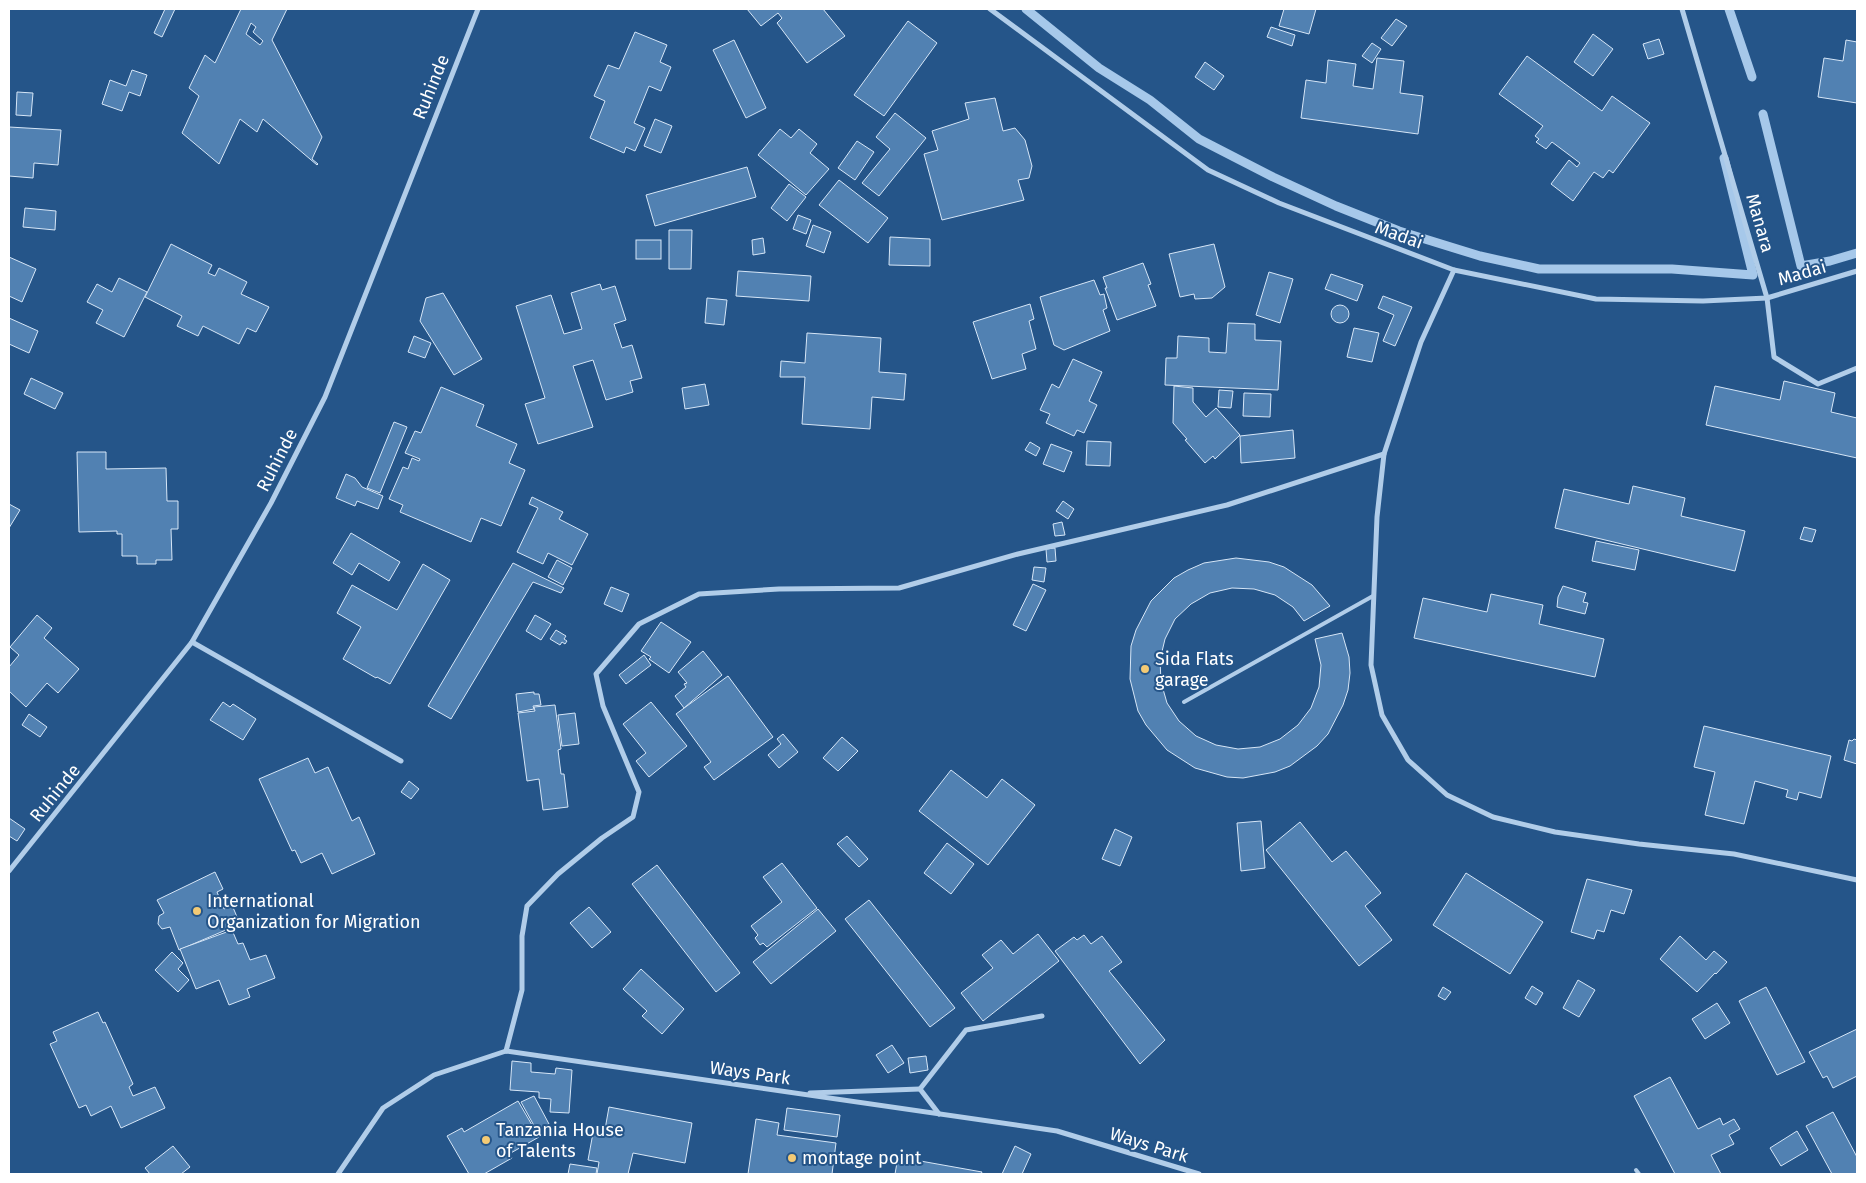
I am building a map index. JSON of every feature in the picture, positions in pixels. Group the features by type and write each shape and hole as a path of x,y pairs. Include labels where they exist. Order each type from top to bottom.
{"street":[{"name":"Ruhinde","path":"9,871 192,642 271,503 326,396 478,9"},
{"name":"Madai","path":"990,9 1208,170 1279,203 1454,270 1596,299 1702,301 1767,298 1857,272"},
{"name":"Manara","path":"1682,9 1767,298 1774,357 1818,384 1857,368"},
{"path":"1454,270 1422,342 1384,454 1376,517 1371,665 1382,715 1408,760 1446,795 1494,817 1555,832 1639,844 1734,854 1857,880"},
{"path":"506,1050 522,990 522,936 526,906 558,874 602,838 633,817 639,792 603,706 596,674 639,624 698,594 779,589 899,588 1018,554 1227,505 1384,454"},
{"path":"192,642 401,761"},
{"path":"920,1089 966,1030 1042,1016"},
{"name":"Ways Park","path":"338,1174 384,1108 434,1075 506,1050 1057,1131 1199,1174"},
{"path":"796,1093 920,1089"},
{"path":"920,1089 939,1114"}],"lane":[{"path":"1184,702 1373,596"}],"building":[{"path":"165,9 175,9 162,37 154,33"},
{"path":"241,9 287,9 272,40 322,137 312,159 318,164 263,119 257,132 240,119 219,164 182,133 199,96 189,88 205,55 215,63","holes":["251,23 256,27 253,32 263,41 260,45 246,34"]},
{"path":"747,9 823,9 845,36 807,63 777,23 782,18 778,13 761,26"},
{"path":"1284,9 1316,9 1309,34 1279,26"},
{"path":"1396,19 1407,26 1392,46 1381,38"},
{"path":"908,21 937,43 884,116 854,95"},
{"path":"1271,27 1295,35 1292,46 1267,37"},
{"path":"635,32 667,45 660,62 671,67 661,91 649,86 634,123 645,128 635,151 626,147 624,153 590,138 605,101 594,96 608,65 619,69"},
{"path":"1593,34 1613,49 1593,76 1574,62"},
{"path":"1659,39 1664,54 1648,59 1643,44"},
{"path":"734,40 766,108 746,118 713,50"},
{"path":"1846,40 1857,42 1857,103 1818,97 1824,58 1843,61"},
{"path":"1372,43 1381,49 1372,63 1362,56"},
{"path":"1527,56 1602,111 1612,96 1650,123 1613,173 1609,170 1603,178 1594,172 1573,201 1551,184 1569,160 1577,167 1580,163 1552,142 1546,149 1536,142 1539,139 1535,136 1543,126 1499,94"},
{"path":"1377,58 1404,61 1400,93 1423,96 1418,134 1301,118 1306,80 1326,83 1328,60 1356,64 1353,86 1373,89"},
{"path":"1205,62 1224,76 1214,90 1195,77"},
{"path":"132,70 147,75 140,96 129,92 122,111 102,104 110,80 126,86"},
{"path":"17,92 33,93 31,116 16,115"},
{"path":"995,98 1003,131 1015,128 1025,140 1032,166 1029,178 1018,180 1024,200 942,220 924,154 938,150 932,131 969,119 965,103"},
{"path":"895,113 926,138 879,196 862,183 890,149 876,137"},
{"path":"655,119 672,126 661,153 644,146"},
{"path":"9,127 61,130 58,165 34,163 33,178 9,176"},
{"path":"780,129 791,138 799,129 817,144 810,153 829,169 806,195 758,155"},
{"path":"857,141 874,152 855,180 838,168"},
{"path":"747,167 756,197 655,226 646,195"},
{"path":"839,180 888,218 868,243 819,205"},
{"path":"789,184 806,197 787,221 771,208"},
{"path":"25,208 56,211 55,230 23,227"},
{"path":"798,215 811,220 806,234 793,229"},
{"path":"813,225 831,232 824,253 806,246"},
{"path":"669,230 692,230 691,269 669,269"},
{"path":"890,237 930,239 930,266 889,265"},
{"path":"763,238 765,253 753,255 752,240"},
{"path":"636,240 661,240 661,259 636,259"},
{"path":"171,244 212,265 208,273 215,276 219,268 247,282 241,294 269,307 256,332 247,328 239,344 203,326 198,336 177,326 182,316 145,297"},
{"path":"1214,244 1225,287 1212,298 1195,299 1194,294 1180,297 1169,254"},
{"path":"9,257 36,269 22,302 9,296"},
{"path":"1143,263 1151,284 1148,285 1156,306 1117,320 1105,288 1107,288 1103,277"},
{"path":"738,271 811,276 809,301 736,296"},
{"path":"1269,272 1293,279 1280,323 1256,315"},
{"path":"1331,274 1363,285 1357,301 1325,289"},
{"path":"119,278 147,292 124,337 96,323 103,310 87,302 97,284 112,292"},
{"path":"1094,280 1100,295 1104,294 1107,308 1103,310 1110,331 1064,350 1054,345 1040,297"},
{"path":"600,284 602,290 615,286 626,320 614,324 622,348 632,345 642,378 630,381 633,392 606,400 593,360 573,366 593,427 538,444 525,404 545,398 516,306 551,295 564,334 582,329 571,293"},
{"path":"443,293 482,359 454,375 420,321 426,298"},
{"path":"1383,296 1412,307 1395,346 1383,341 1394,315 1378,308"},
{"path":"707,298 727,300 724,325 705,323"},
{"path":"1030,304 1034,319 1029,321 1036,349 1022,354 1026,369 992,379 973,322"},
{"path":"1340,305 1346,308 1349,314 1346,320 1340,323 1334,320 1331,314 1334,308"},
{"path":"9,318 38,331 29,353 9,344"},
{"path":"1228,323 1255,324 1255,340 1281,341 1278,390 1165,385 1166,358 1177,358 1178,336 1209,338 1209,352 1226,353"},
{"path":"1354,328 1379,333 1372,362 1347,357"},
{"path":"807,333 881,338 879,372 906,374 904,400 872,397 870,429 802,424 805,377 780,377 781,361 805,363"},
{"path":"414,336 431,343 425,358 408,352"},
{"path":"1073,359 1102,372 1089,401 1097,405 1084,433 1077,430 1074,436 1046,423 1050,414 1040,410 1052,384 1059,388"},
{"path":"31,378 63,393 55,409 24,394"},
{"path":"1784,381 1835,393 1831,412 1857,418 1857,458 1706,425 1715,386 1780,400"},
{"path":"705,384 709,405 685,409 682,388"},
{"path":"1174,386 1193,388 1193,402 1206,417 1216,408 1240,435 1215,459 1213,456 1205,463 1173,423"},
{"path":"441,387 484,405 476,426 517,444 509,463 525,470 501,526 481,518 471,542 400,512 403,505 389,499 403,467 408,469 412,458 419,461 420,459 405,453 415,431 421,433"},
{"path":"1219,390 1233,391 1231,408 1218,407"},
{"path":"1244,393 1271,394 1270,417 1243,416"},
{"path":"394,422 407,427 380,493 367,488"},
{"path":"1293,430 1295,458 1241,463 1240,436"},
{"path":"1087,441 1111,442 1110,466 1086,465"},
{"path":"1030,442 1040,448 1036,456 1025,450"},
{"path":"1051,444 1072,452 1064,472 1043,464"},
{"path":"77,452 106,452 106,469 166,468 167,501 178,501 178,529 171,529 172,560 156,560 156,564 137,564 137,556 122,556 122,534 117,534 117,531 79,532"},
{"path":"346,474 355,478 362,487 383,496 378,509 357,501 355,506 336,498"},
{"path":"1633,486 1685,498 1681,516 1745,531 1735,571 1555,528 1564,489 1629,504"},
{"path":"532,497 563,512 559,519 588,534 572,565 548,553 543,564 517,552 538,508 529,504"},
{"path":"1063,501 1074,509 1068,519 1056,511"},
{"path":"9,504 20,510 9,528"},
{"path":"1062,522 1065,535 1055,536 1053,524"},
{"path":"1804,527 1816,530 1812,542 1800,539"},
{"path":"351,533 400,562 389,581 359,563 352,575 333,563"},
{"path":"1596,541 1639,550 1635,570 1592,561"},
{"path":"1055,548 1056,561 1047,562 1046,549"},
{"name":"Sida Flats garage","path":"1236,558 1269,562 1284,567 1312,585 1330,606 1304,621 1293,607 1275,595 1254,589 1232,588 1210,593 1191,604 1175,619 1165,639 1160,660 1161,682 1167,703 1179,721 1196,736 1216,745 1238,749 1260,747 1280,739 1298,725 1311,708 1319,687 1321,665 1315,639 1342,633 1349,657 1350,673 1348,690 1343,705 1328,734 1317,746 1290,766 1275,772 1243,778 1227,777 1195,768 1167,750 1146,725 1138,711 1130,679 1131,646 1136,630 1151,601 1174,578 1188,570 1204,563"},
{"path":"557,560 572,568 563,585 548,577"},
{"path":"513,563 564,588 561,593 533,582 451,719 428,706"},
{"path":"423,564 450,580 390,684 343,659 361,627 337,613 352,585 397,610"},
{"path":"1034,567 1046,568 1044,582 1032,580"},
{"path":"1033,584 1046,590 1026,631 1013,625"},
{"path":"1563,586 1586,593 1583,602 1588,603 1585,614 1557,607 1558,597"},
{"path":"611,587 629,594 622,612 604,604"},
{"path":"1491,594 1543,605 1539,624 1604,639 1595,677 1414,638 1423,598 1487,612"},
{"path":"37,615 52,628 44,638 79,669 58,693 47,683 26,707 9,691 9,667 19,655 10,647"},
{"path":"535,615 551,624 541,640 526,631"},
{"path":"661,622 691,642 669,673 641,651"},
{"path":"556,630 566,636 564,639 567,641 565,644 562,642 560,645 550,639"},
{"path":"703,651 722,675 684,708 675,696 686,687 684,684 687,683 678,672"},
{"path":"644,655 651,665 626,684 619,675"},
{"path":"728,676 773,737 714,780 704,767 711,762 676,714"},
{"path":"534,692 534,694 539,694 541,705 533,706 534,709 518,712 516,694"},
{"path":"223,702 230,707 233,704 256,719 243,740 210,720"},
{"path":"651,702 687,746 649,777 636,761 646,753 623,724"},
{"path":"555,705 561,749 558,750 561,774 564,774 568,807 543,810 539,779 527,781 518,713 535,711 534,707"},
{"path":"575,713 579,744 562,746 558,715"},
{"path":"29,714 47,727 40,737 22,725"},
{"path":"1704,726 1831,756 1821,798 1799,792 1797,800 1786,797 1788,790 1755,781 1744,824 1705,815 1715,772 1694,767"},
{"path":"783,734 798,752 779,768 768,755 781,744 777,739"},
{"path":"842,737 858,751 838,771 823,758"},
{"path":"1854,739 1857,740 1857,764 1844,760 1849,740 1852,741"},
{"path":"308,758 315,773 328,767 352,821 359,817 375,854 332,874 322,853 301,863 295,850 292,851 259,779"},
{"path":"951,770 987,798 1002,779 1035,805 988,865 919,811"},
{"path":"409,781 419,789 411,799 401,792"},
{"path":"9,818 25,829 17,841 9,836"},
{"path":"1261,821 1265,868 1241,871 1237,823"},
{"path":"1300,822 1332,862 1346,851 1381,893 1365,906 1392,940 1359,966 1266,850"},
{"path":"1115,829 1132,837 1120,866 1102,859"},
{"path":"847,836 868,859 859,867 837,844"},
{"path":"947,843 974,864 951,894 924,873"},
{"path":"782,863 817,908 767,947 763,943 760,945 755,938 758,935 751,926 782,902 763,877"},
{"path":"657,865 740,973 716,992 632,884"},
{"path":"215,872 223,889 217,892 224,909 232,905 240,924 179,950 170,927 162,929 158,924 159,916 164,913 157,900"},
{"path":"1466,873 1543,922 1510,974 1433,925"},
{"path":"1587,879 1632,890 1624,914 1611,910 1604,932 1597,930 1594,939 1571,932"},
{"path":"869,900 955,1008 930,1027 845,919"},
{"path":"589,907 611,932 592,948 570,923"},
{"path":"818,909 836,931 771,984 753,962"},
{"path":"232,930 238,944 243,943 250,960 266,955 275,978 247,989 250,997 229,1005 219,980 196,989 180,949"},
{"path":"1038,934 1059,961 983,1021 961,993 993,968 982,955 1001,940 1013,954"},
{"path":"1084,935 1091,944 1102,936 1122,962 1109,971 1165,1040 1140,1064 1055,951 1074,937 1077,940"},
{"path":"1680,936 1706,960 1714,951 1727,962 1697,992 1660,959"},
{"path":"172,952 183,963 178,969 189,980 178,992 155,970"},
{"path":"641,969 684,1009 662,1034 642,1016 647,1011 623,989"},
{"path":"1578,980 1595,990 1579,1017 1563,1008"},
{"path":"1532,986 1543,993 1536,1005 1525,998"},
{"path":"1443,987 1451,992 1445,1000 1438,996"},
{"path":"1766,987 1805,1062 1777,1075 1739,1001"},
{"path":"1717,1003 1730,1023 1705,1039 1692,1019"},
{"path":"98,1012 103,1023 105,1022 133,1084 129,1087 133,1096 155,1087 165,1108 121,1128 111,1106 91,1116 86,1105 79,1108 50,1044 57,1041 53,1032"},
{"path":"1857,1029 1857,1076 1833,1088 1827,1076 1823,1078 1809,1052"},
{"path":"892,1045 904,1063 888,1073 876,1055"},
{"path":"926,1056 928,1070 910,1073 908,1058"},
{"path":"512,1061 531,1063 531,1072 555,1074 556,1068 572,1070 569,1113 550,1112 551,1099 539,1098 539,1092 510,1090"},
{"path":"1670,1077 1698,1129 1720,1118 1723,1125 1734,1119 1740,1129 1729,1135 1734,1144 1711,1155 1721,1174 1675,1174 1634,1096"},
{"path":"534,1096 549,1124 537,1131 521,1102"},
{"path":"518,1101 539,1137 509,1154 512,1158 484,1174 469,1174 447,1136 462,1128 464,1132"},
{"path":"609,1107 692,1123 685,1163 633,1153 628,1174 597,1174 599,1162 588,1160 593,1133 604,1135"},
{"path":"787,1108 840,1115 837,1137 784,1130"},
{"path":"1833,1112 1857,1157 1857,1174 1832,1174 1806,1126"},
{"name":"montage point","path":"756,1119 779,1123 777,1135 836,1143 832,1174 748,1174"},
{"path":"1797,1131 1808,1150 1781,1166 1770,1148"},
{"path":"173,1146 190,1167 181,1174 150,1174 145,1168"},
{"path":"1015,1146 1031,1154 1022,1174 1002,1174"},
{"path":"898,1157 982,1172 981,1174 895,1174"},
{"path":"570,1164 597,1168 596,1174 568,1174"}],"waterway":[{"path":"1026,9 1099,68 1150,100 1199,139 1273,177 1336,206 1399,231 1480,256 1539,269 1672,269 1753,275 1724,158"},
{"path":"1729,9 1752,77"},
{"path":"1763,114 1801,266 1830,261 1857,253"}],"place":[{"name":"Sida Flats garage","path":"1145,669"},
{"name":"International Organization for Migration","path":"197,911"},
{"name":"Tanzania House of Talents","path":"486,1140"},
{"name":"montage point","path":"792,1158"}]}
